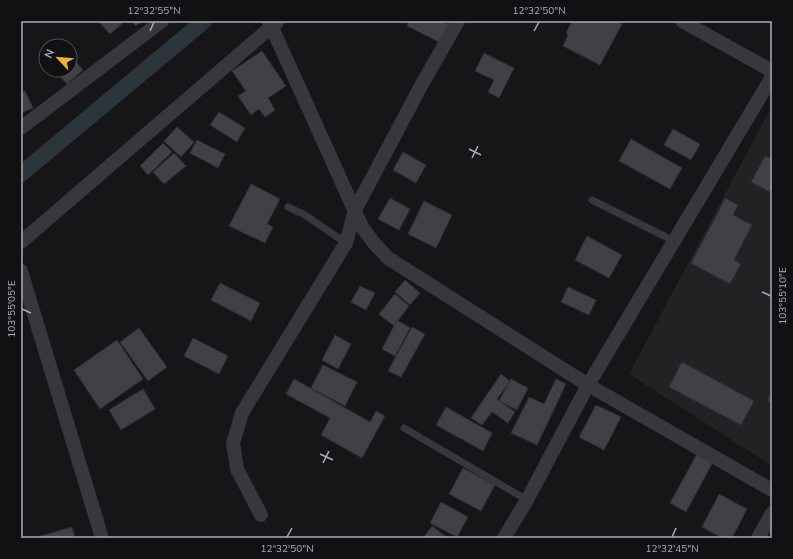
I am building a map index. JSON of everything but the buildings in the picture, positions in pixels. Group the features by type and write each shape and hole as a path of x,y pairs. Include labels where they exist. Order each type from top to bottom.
{"street":[{"path":"21,128 162,21"},
{"path":"261,515 237,469 233,443 242,413 346,243 355,210 422,84 458,21"},
{"path":"682,21 772,71"},
{"path":"21,242 273,23 362,227 388,258 588,385 772,490"},
{"path":"504,538 527,500 588,385 772,76"},
{"path":"21,271 102,538"},
{"path":"758,538 772,513"}],"lane":[{"path":"592,200 674,241"},
{"path":"288,207 305,215 346,243"},
{"path":"404,428 527,500"}],"shaded area":[{"path":"772,106 772,466 629,374"}],"waterway":[{"path":"21,174 204,21"}]}
